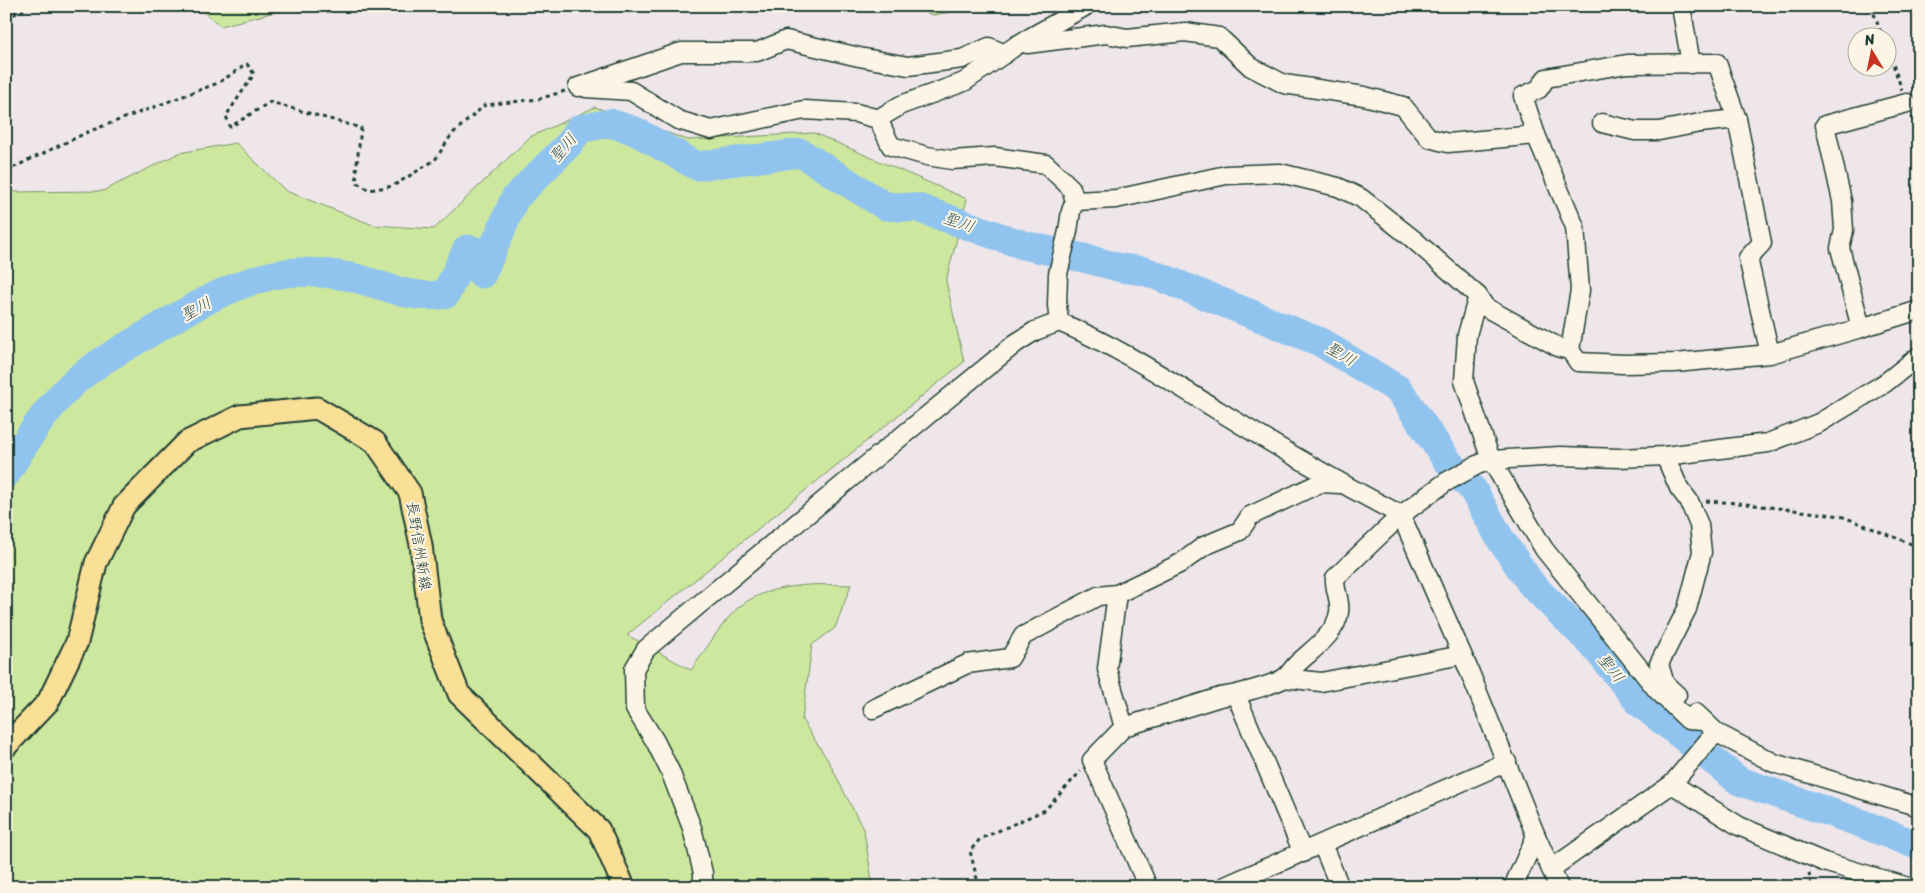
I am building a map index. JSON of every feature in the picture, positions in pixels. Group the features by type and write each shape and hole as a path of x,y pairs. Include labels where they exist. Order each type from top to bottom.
{"main road":[{"name":"長野信州新線","path":"6,746 48,702 77,642 96,563 124,506 187,442 240,416 317,408 375,442 410,493 421,545 430,620 459,694 599,830 624,887"}],"street":[{"path":"878,119 901,105 964,82 1011,49 1086,6"},
{"path":"1681,6 1691,64"},
{"path":"578,87 681,52 757,52 786,40 908,66 962,59 990,47 1011,49 1106,34 1127,38 1184,32 1219,37 1251,67 1284,84 1364,96 1403,106 1429,138 1448,143 1536,136"},
{"path":"1770,354 1748,258 1762,243 1737,119 1717,62 1627,64 1546,78 1539,89 1523,96 1536,136 1576,227 1580,290 1570,350 1578,362 1623,364 1675,363 1770,354 1919,310"},
{"path":"578,87 631,91 678,120 711,130 804,110 856,112 878,119 891,146 927,156 952,160 995,158 1046,164 1071,188 1075,201 1070,211 1068,231 1058,274 1057,305 1059,322"},
{"path":"1861,328 1840,248 1844,230 1842,202 1825,125 1907,103"},
{"path":"1602,123 1635,131 1659,131 1700,123 1737,119"},
{"path":"1075,201 1116,200 1226,175 1280,173 1338,187 1361,198 1413,239 1478,296 1485,307 1560,348 1570,350"},
{"path":"1478,296 1467,335 1464,381 1484,462 1544,549 1657,690 1688,720 1774,763 1919,807"},
{"path":"703,887 704,873 689,820 670,771 655,741 634,709 634,669 646,649 1016,343 1035,331 1059,322 1088,334 1161,375 1341,484 1401,515 1559,887"},
{"path":"1148,887 1092,760 1124,727 1220,697 1236,695 1284,678 1327,636 1336,621 1339,613 1339,602 1334,588 1334,578 1401,515 1446,482 1484,462 1560,456 1619,458 1665,456 1768,442 1810,426 1885,383 1919,356"},
{"path":"1665,456 1678,488 1689,501 1700,525 1702,552 1687,609 1659,664 1665,684 1710,731"},
{"path":"873,709 967,664 1010,658 1023,636 1098,596 1117,594 1181,563 1204,546 1240,531 1250,516 1266,507 1320,483 1341,484"},
{"path":"1117,594 1107,669 1124,727"},
{"path":"1284,678 1321,682 1462,655"},
{"path":"1236,695 1303,853"},
{"path":"1551,869 1677,778 1710,731"},
{"path":"1223,887 1507,762"},
{"path":"1677,778 1739,826 1824,862 1908,887"},
{"path":"1513,887 1536,836"},
{"path":"1322,844 1340,887"}],"path":[{"path":"6,18 32,6"},
{"path":"1871,6 1879,28"},
{"path":"6,171 90,131 218,83 247,64 254,74 226,116 230,127 270,102 361,128 356,172 357,183 370,190 394,186 435,160 452,134 486,105 539,99 578,87"},
{"path":"1689,501 1738,503 1841,516 1919,547"},
{"path":"979,887 970,851 980,839 1045,810 1092,760"}],"green space":[{"path":"196,6 298,6 221,26"},
{"path":"906,6 987,6 933,15"},
{"path":"595,107 688,140 814,133 967,199 946,281 964,362 627,635 691,670 729,617 755,597 770,591 802,585 851,585 835,628 812,645 802,720 829,762 864,831 873,887 6,887 6,192 103,191 179,153 236,143 286,191 373,225 434,229 530,137"}],"waterway":[{"name":"聖川","path":"6,474 42,418 77,380 105,359 181,314 238,286 278,274 304,272 351,277 410,294 434,296 446,294 467,249 473,250 482,274 515,198 570,143 579,129 610,123 635,131 697,166 801,153 885,206 918,208 1023,245 1121,268 1145,271 1320,342 1399,390 1446,459 1473,490 1501,540 1532,585 1594,646 1639,702 1739,781 1855,821 1919,846"}]}
